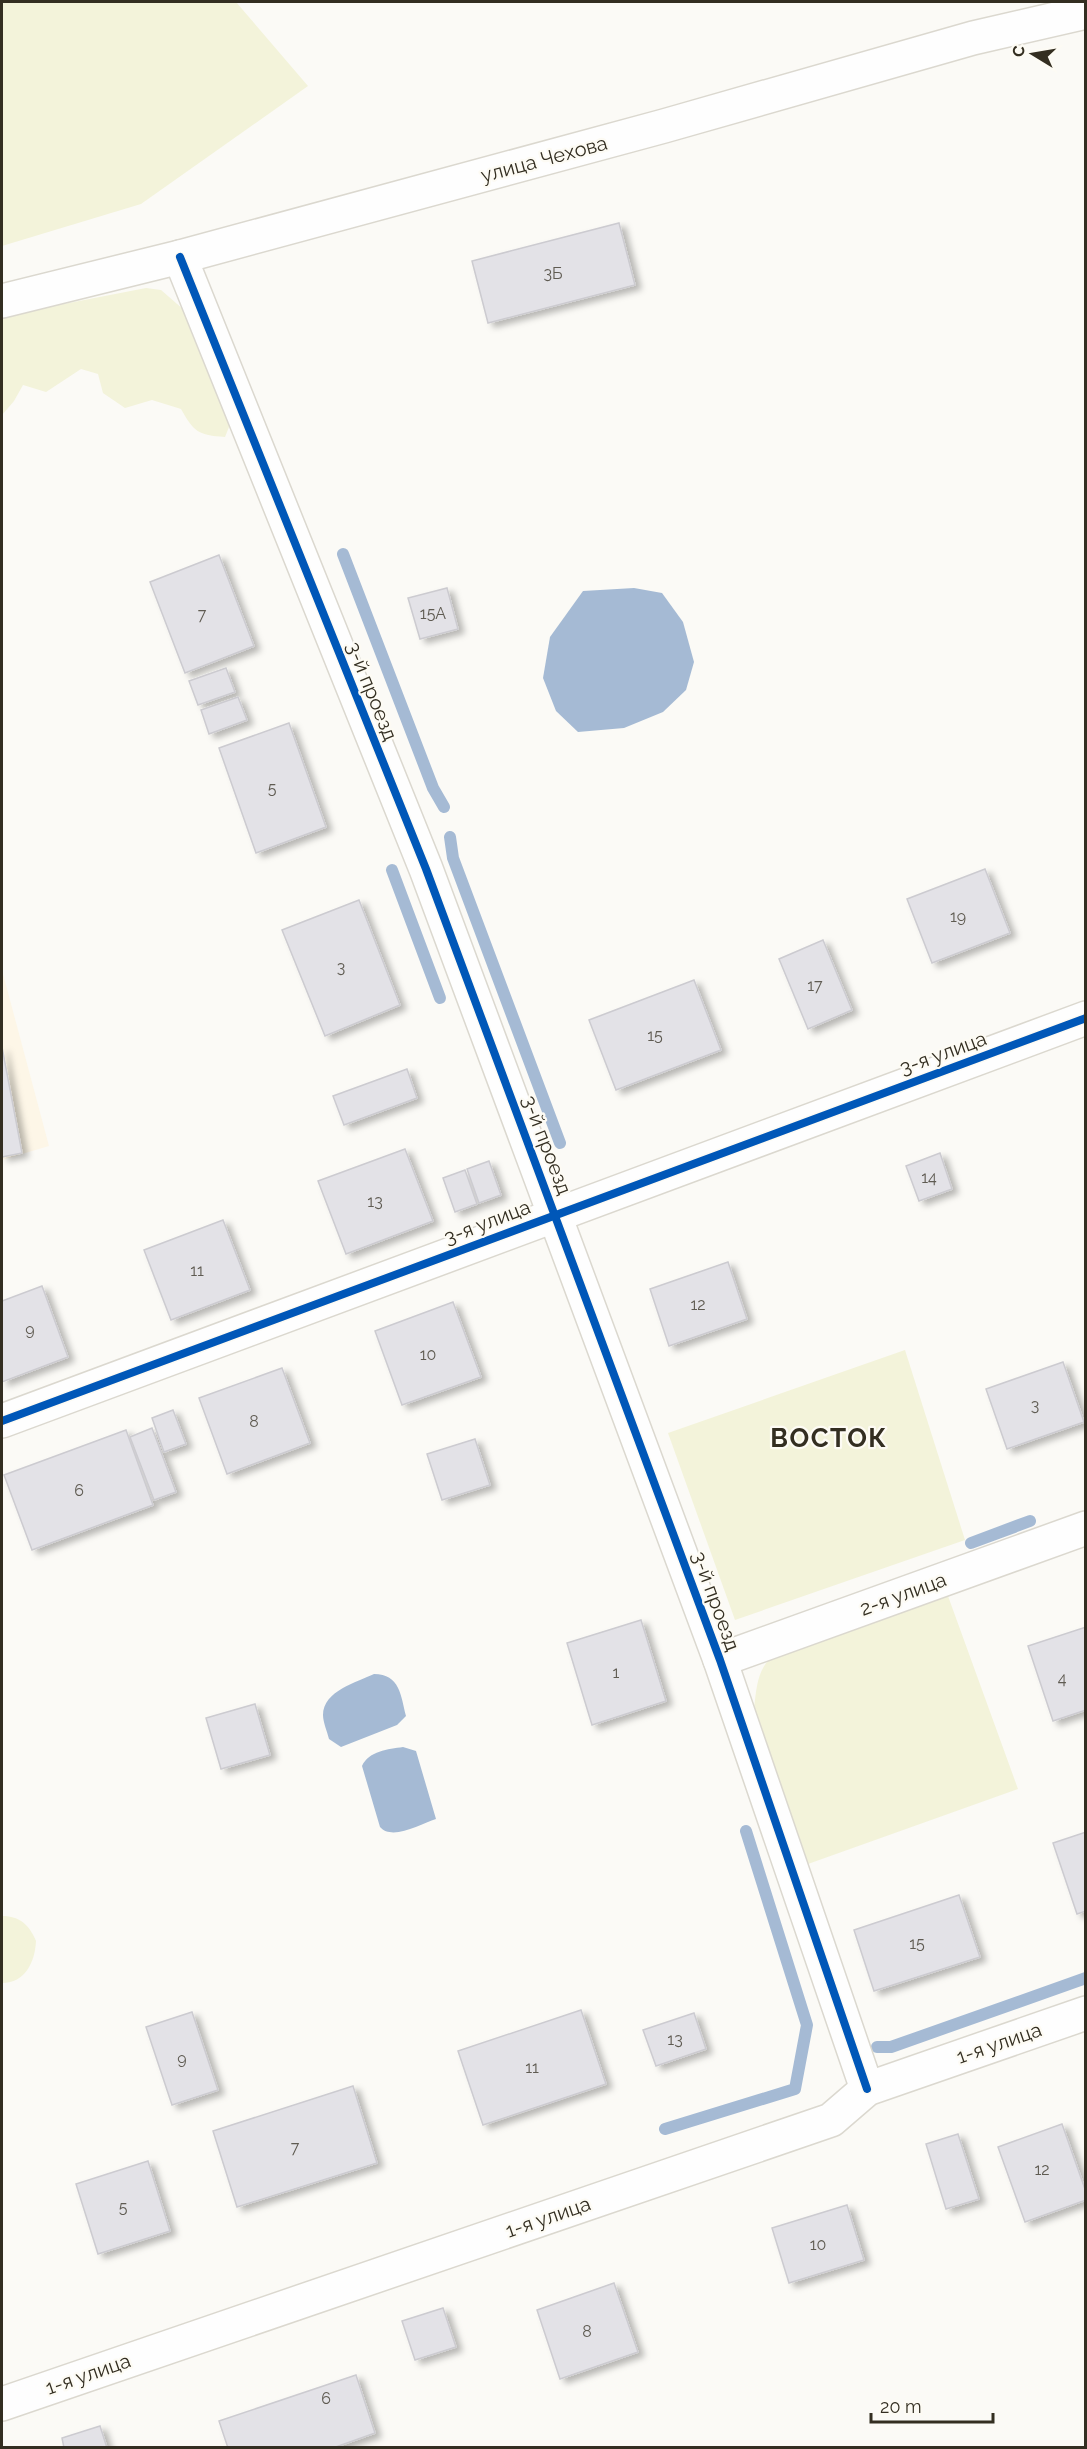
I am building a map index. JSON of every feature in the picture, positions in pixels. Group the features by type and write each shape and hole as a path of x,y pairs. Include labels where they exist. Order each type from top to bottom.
{"street":[{"name":"улица Чехова","path":"2,301 180,256 664,126 973,38 1086,12"},
{"name":"3-й проезд","path":"180,256 426,870 555,1214 720,1660 867,2089"},
{"name":"3-я улица","path":"2,1421 1086,1018"},
{"name":"2-я улица","path":"720,1660 1086,1528"},
{"name":"1-я улица","path":"2,2404 831,2120 867,2089 1086,2013"}],"shaded area":[{"path":"2,970 49,1146 2,1160"}],"green space":[{"path":"2,2 236,2 308,86 141,204 2,246"},
{"path":"146,288 161,290 184,310 231,422 225,437 198,431 181,409 152,400 125,408 103,393 98,374 81,369 46,392 23,385 14,401 2,415 2,316"},
{"path":"905,1350 965,1540 735,1620 668,1433"},
{"path":"948,1596 1018,1789 808,1864 754,1709 758,1681 764,1666 770,1659 786,1649"},
{"path":"2,1916 23,1922 36,1941 31,1964 23,1975 10,1982 2,1983"}],"water":[{"path":"634,588 662,593 683,622 694,662 686,690 663,712 624,728 578,732 556,711 543,678 550,637 583,591"},
{"path":"374,1674 383,1675 394,1682 401,1694 406,1716 397,1725 341,1747 329,1739 323,1718 324,1707 342,1688"},
{"path":"403,1747 416,1751 436,1819 399,1832 385,1831 380,1827 362,1766 374,1754"}],"building":[{"path":"619,223 635,285 488,323 472,261"},
{"path":"219,555 254,646 185,673 150,582"},
{"path":"447,588 458,629 420,639 408,598"},
{"path":"226,668 235,692 198,705 189,681"},
{"path":"238,697 247,720 209,734 201,710"},
{"path":"289,723 326,827 256,853 219,748"},
{"path":"985,869 1010,933 932,963 907,899"},
{"path":"359,900 400,1005 325,1036 282,930"},
{"path":"823,940 852,1010 808,1029 779,959"},
{"path":"694,980 721,1050 616,1090 589,1020"},
{"path":"2,1047 22,1153 2,1157"},
{"path":"407,1069 417,1098 344,1125 333,1096"},
{"path":"405,1149 433,1221 346,1254 318,1181"},
{"path":"940,1153 952,1189 919,1201 906,1166"},
{"path":"489,1161 501,1195 479,1203 467,1169"},
{"path":"465,1170 477,1204 455,1212 443,1178"},
{"path":"223,1220 250,1290 171,1320 144,1250"},
{"path":"728,1262 747,1319 669,1346 650,1289"},
{"path":"42,1286 68,1357 2,1382 2,1301"},
{"path":"453,1302 481,1377 402,1405 375,1331"},
{"path":"1063,1362 1084,1422 1007,1449 986,1389"},
{"path":"282,1368 310,1443 227,1474 199,1398"},
{"path":"173,1410 186,1444 164,1452 152,1418"},
{"path":"152,1428 176,1492 154,1500 130,1437"},
{"path":"126,1430 153,1505 32,1550 4,1475"},
{"path":"475,1439 490,1485 442,1500 427,1454"},
{"path":"641,1620 666,1701 592,1725 567,1643"},
{"path":"1086,1627 1086,1710 1053,1721 1028,1646"},
{"path":"255,1704 270,1755 221,1769 206,1718"},
{"path":"1086,1832 1086,1911 1077,1914 1053,1843"},
{"path":"959,1895 980,1957 874,1991 854,1930"},
{"path":"581,2010 606,2084 483,2125 458,2051"},
{"path":"192,2012 218,2090 172,2105 146,2027"},
{"path":"694,2013 706,2049 656,2066 643,2030"},
{"path":"353,2086 377,2163 237,2207 213,2131"},
{"path":"1062,2124 1086,2192 1086,2200 1025,2222 998,2147"},
{"path":"958,2134 979,2199 946,2209 926,2144"},
{"path":"148,2161 170,2231 98,2254 76,2184"},
{"path":"847,2205 864,2260 789,2283 772,2228"},
{"path":"614,2283 638,2352 560,2379 537,2310"},
{"path":"443,2308 456,2347 415,2360 402,2321"},
{"path":"356,2375 375,2433 333,2448 228,2448 219,2421"},
{"path":"100,2426 107,2448 64,2448 62,2438"}],"waterway":[{"path":"343,554 433,788 444,807"},
{"path":"450,837 453,858 560,1143"},
{"path":"392,870 440,998"},
{"path":"971,1543 1030,1521"},
{"path":"665,2129 795,2089 807,2025 746,1831"},
{"path":"877,2047 891,2047 1086,1978"}],"cycle path":[{"path":"180,257 426,869 720,1660 867,2089"},
{"path":"2,1421 1086,1018"}],"district":[{"name":"ВОСТОК","path":"829,1438"}]}
